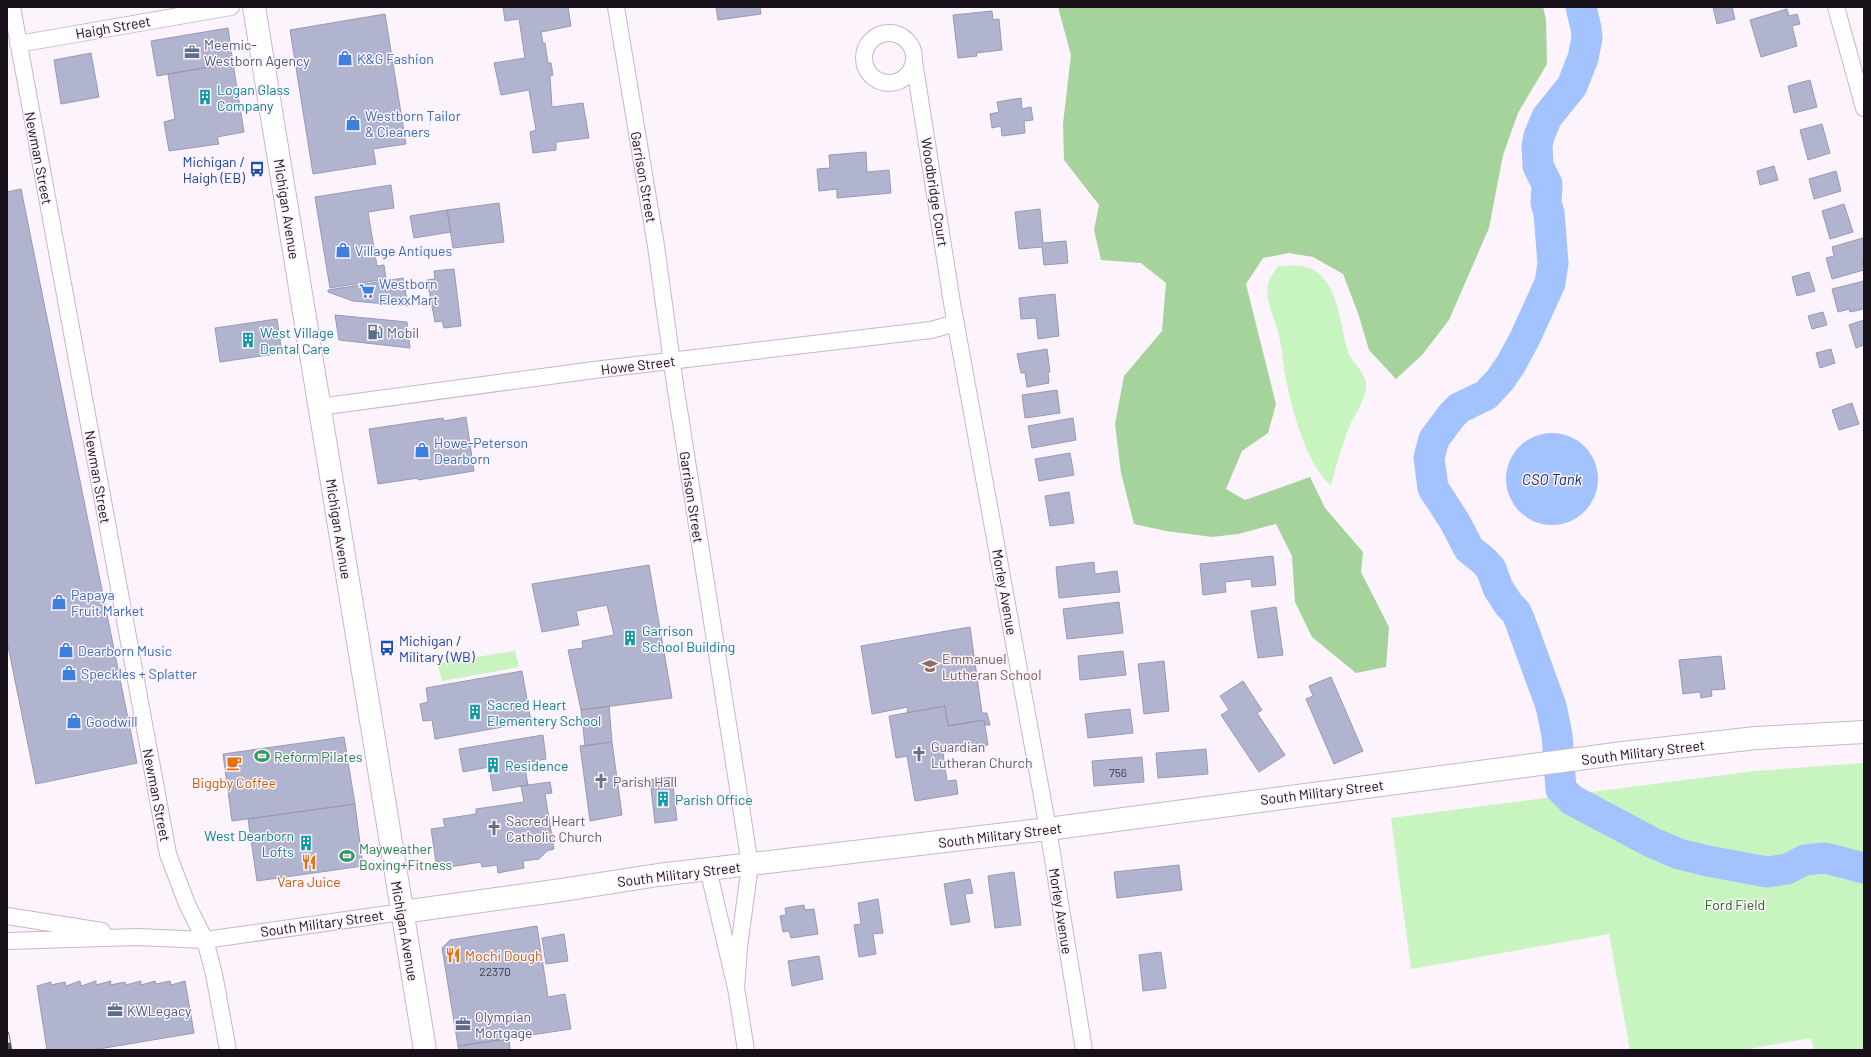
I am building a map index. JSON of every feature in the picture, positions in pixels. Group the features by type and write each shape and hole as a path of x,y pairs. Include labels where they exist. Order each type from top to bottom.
{"street":[{"name":"Newman Street","path":"12,7 168,854 187,904 205,940 214,974 228,1050"},
{"name":"Haigh Street","path":"18,44 232,7"},
{"name":"Michigan Avenue","path":"254,7 425,1050"},
{"name":"Garrison Street","path":"616,7 656,246 672,362 750,865 739,947 736,988"},
{"path":"1836,7 1864,108"},
{"name":"Woodbridge Court","path":"914,61 956,323"},
{"name":"Howe Street","path":"319,407 594,370 936,330 956,323"},
{"name":"Morley Avenue","path":"956,323 1048,829 1084,1050"},
{"name":"South Military Street","path":"7,916 138,936 205,940 708,870 1048,829 1624,753 1756,738 1864,732"},
{"name":"Garrison Street","path":"708,870 736,988 746,1050"},
{"name":"South Military Street","path":"7,941 138,936"}],"green space":[{"path":"1058,7 1543,7 1546,19 1547,64 1518,113 1503,155 1489,228 1449,320 1422,355 1396,379 1369,350 1358,313 1343,274 1313,257 1289,253 1263,258 1246,284 1276,404 1268,433 1242,451 1226,489 1245,500 1310,477 1325,508 1363,552 1361,572 1389,627 1386,667 1356,673 1312,637 1295,602 1292,556 1276,524 1238,534 1212,537 1166,531 1134,524 1121,473 1115,424 1124,376 1162,331 1166,283 1141,263 1101,260 1094,230 1099,205 1064,160 1063,124 1071,55"},
{"path":"1278,266 1303,266 1315,271 1325,280 1336,303 1350,356 1361,371 1366,383 1363,399 1349,427 1331,485 1322,477 1308,452 1289,392 1279,338 1270,308 1267,290 1271,277"},
{"path":"515,651 519,667 442,681 437,663"},
{"name":"Ford Field","path":"1864,763 1864,1050 1814,1050 1811,1038 1743,1050 1630,1050 1609,934 1411,969 1391,818 1755,771"}],"water":[{"name":"CSO Tank","path":"1552,433 1570,436 1585,446 1595,461 1598,479 1595,497 1585,512 1570,522 1552,525 1534,522 1519,512 1509,497 1506,479 1509,461 1519,446 1534,436"}],"building":[{"path":"503,7 568,7 571,26 541,32 543,43 545,43 548,63 551,63 553,75 550,76 552,107 583,103 589,138 556,142 556,150 533,153 530,132 536,130 529,90 501,95 494,63 525,58 519,19 505,21"},
{"path":"716,7 760,7 761,14 718,20"},
{"path":"1713,7 1732,7 1735,19 1717,24"},
{"path":"1787,9 1789,16 1797,14 1800,24 1792,26 1797,46 1761,57 1750,20"},
{"path":"992,11 993,20 999,19 1002,50 976,53 977,56 958,58 953,15"},
{"path":"385,14 406,144 373,149 376,164 313,174 290,30"},
{"name":"Meemic- Westborn Agency","path":"228,28 233,63 157,76 151,41"},
{"path":"91,53 99,97 61,104 54,60"},
{"name":"Logan Glass Company","path":"233,63 244,132 217,137 219,144 169,151 164,122 175,119 168,74"},
{"path":"1810,80 1817,107 1794,113 1788,86"},
{"path":"1021,98 1022,109 1031,107 1033,120 1024,121 1025,133 1002,136 1001,126 992,128 990,114 999,112 997,102"},
{"path":"1822,124 1830,153 1808,160 1800,130"},
{"path":"866,152 867,172 889,170 891,193 837,198 837,189 819,191 817,169 830,168 829,155"},
{"path":"1774,166 1778,180 1760,185 1757,171"},
{"path":"1836,171 1841,191 1814,199 1809,179"},
{"path":"391,185 394,208 368,212 377,266 384,265 386,279 330,288 315,197"},
{"path":"21,189 137,763 36,784 7,641 7,192"},
{"path":"499,203 504,242 453,248 447,210"},
{"path":"1844,204 1853,232 1830,239 1822,211"},
{"path":"1040,209 1043,243 1066,241 1068,263 1044,265 1042,247 1019,249 1015,212"},
{"path":"447,210 451,232 414,238 410,216"},
{"path":"1863,238 1864,258 1862,259 1864,270 1832,279 1826,258 1834,256 1832,247"},
{"path":"454,269 461,326 444,328 442,321 435,322 427,280 435,279 434,271"},
{"path":"1809,272 1815,291 1797,296 1792,277"},
{"name":"Westborn FlexxMart","path":"403,278 408,306 353,301 328,292 328,290"},
{"path":"1864,281 1864,309 1850,312 1849,309 1838,312 1832,289"},
{"path":"1055,294 1059,336 1038,339 1036,318 1021,319 1019,298"},
{"path":"1823,312 1827,325 1812,329 1808,316"},
{"path":"335,315 407,322 410,348 339,340"},
{"name":"West Village Dental Care","path":"277,319 282,353 220,362 215,328"},
{"path":"1864,320 1864,345 1856,348 1849,325"},
{"path":"1047,349 1050,372 1048,373 1049,383 1027,387 1025,373 1021,373 1017,354"},
{"path":"1831,349 1835,363 1820,368 1816,353"},
{"path":"1057,390 1060,413 1025,418 1022,395"},
{"path":"1852,403 1859,424 1839,430 1832,410"},
{"name":"Howe-Peterson Dearborn","path":"466,417 474,471 418,480 418,478 378,484 369,429 443,418 444,421"},
{"path":"1073,418 1076,440 1032,448 1028,426"},
{"path":"1070,453 1074,475 1039,481 1035,459"},
{"path":"1069,492 1074,523 1050,526 1045,496"},
{"path":"1273,556 1276,585 1252,587 1251,579 1225,582 1226,592 1203,595 1200,564"},
{"path":"1094,562 1095,574 1117,571 1120,592 1059,598 1056,567"},
{"name":"Garrison School Building","path":"649,565 672,698 581,710 568,650 583,648 582,641 614,635 607,605 576,611 579,625 542,632 532,584"},
{"path":"1119,602 1123,633 1067,639 1063,609"},
{"path":"1276,607 1283,655 1258,658 1251,611"},
{"path":"970,627 982,713 987,713 990,725 985,725 984,720 948,726 945,706 907,713 908,707 872,714 861,646"},
{"path":"1123,651 1126,675 1080,680 1078,656"},
{"path":"1721,656 1725,689 1711,690 1712,696 1701,698 1700,692 1683,694 1679,660"},
{"path":"1164,661 1169,711 1144,714 1138,664"},
{"name":"Sacred Heart Elementery School","path":"522,671 531,722 435,739 432,720 423,721 420,704 428,702 426,688"},
{"path":"1331,677 1363,751 1334,764 1306,699 1313,696 1309,686"},
{"path":"1243,681 1262,710 1257,713 1285,755 1259,772 1221,715 1229,710 1220,696"},
{"path":"609,706 612,742 585,746 581,710"},
{"name":"Guardian Lutheran Church","path":"945,706 948,726 984,720 988,745 943,753 947,781 956,780 958,794 915,801 907,756 896,758 889,716"},
{"path":"1130,709 1133,733 1088,738 1085,714"},
{"name":"Residence","path":"543,735 546,759 524,763 528,785 493,791 489,767 463,772 459,749"},
{"path":"344,737 355,804 232,821 223,754"},
{"name":"Parish Hall","path":"612,742 622,815 590,821 580,746"},
{"path":"1206,749 1208,774 1158,778 1156,753"},
{"path":"1142,757 1144,782 1094,786 1092,761"},
{"name":"Parish Office","path":"672,777 677,820 655,823 650,780"},
{"name":"Sacred Heart Catholic Church","path":"550,782 552,793 545,794 554,849 547,851 539,859 523,861 524,868 498,873 497,865 482,867 481,862 437,869 431,829 445,827 443,819 476,814 476,809 524,802 521,786"},
{"name":"West Dearborn Lofts","path":"355,804 363,866 257,881 248,819"},
{"path":"1179,865 1182,890 1117,898 1114,872"},
{"path":"1014,872 1021,925 995,928 988,876"},
{"path":"970,879 973,893 965,894 970,922 951,925 944,884"},
{"path":"878,899 883,933 873,934 876,954 859,957 854,925 861,924 858,903"},
{"path":"804,905 805,910 814,909 818,934 791,938 789,931 783,932 780,916 786,915 785,908"},
{"path":"537,926 548,997 565,994 571,1029 458,1046 442,948 450,940"},
{"path":"564,934 568,961 546,964 542,938"},
{"path":"1161,952 1166,988 1143,991 1139,955"},
{"path":"819,956 823,979 792,986 788,961"},
{"name":"KWLegacy","path":"80,981 81,986 96,981 96,985 111,981 110,985 125,982 126,985 141,981 141,985 155,981 156,984 170,981 171,985 185,981 194,1033 93,1050 47,1050 37,986 51,982 51,985 65,982 66,986"},
{"path":"509,1039 510,1050 459,1050 458,1046"}],"waterway":[{"path":"1581,7 1587,38 1583,58 1572,86 1547,117 1539,136 1537,146 1538,166 1547,184 1546,203 1549,213 1553,263 1550,283 1525,338 1511,364 1500,380 1486,395 1459,408 1434,439 1429,458 1433,488 1455,522 1469,549 1484,561 1491,569 1498,588 1509,605 1516,612 1551,706 1557,735 1561,789 1572,800 1651,842 1679,854 1708,861 1767,872 1787,869 1805,860 1825,858 1864,868"}],"railway":[{"path":"7,1034 10,1050"}],"place":[{"name":"Meemic- Westborn Agency","path":"192,52"},
{"name":"K&G Fashion","path":"345,58"},
{"name":"Logan Glass Company","path":"205,97"},
{"name":"Westborn Tailor & Cleaners","path":"353,123"},
{"name":"Michigan / Haigh (EB)","path":"257,169"},
{"name":"Village Antiques","path":"343,250"},
{"name":"Westborn FlexxMart","path":"367,291"},
{"name":"Mobil","path":"375,332"},
{"name":"West Village Dental Care","path":"248,340"},
{"name":"Howe-Peterson Dearborn","path":"422,450"},
{"name":"Papaya Fruit Market","path":"59,602"},
{"name":"Garrison School Building","path":"630,638"},
{"name":"Michigan / Military (WB)","path":"387,648"},
{"name":"Dearborn Music","path":"66,650"},
{"name":"Emmanuel Lutheran School","path":"930,666"},
{"name":"Speckles + Splatter","path":"69,673"},
{"name":"Sacred Heart Elementery School","path":"475,712"},
{"name":"Goodwill","path":"74,721"},
{"name":"Guardian Lutheran Church","path":"919,754"},
{"name":"Reform Pilates","path":"262,756"},
{"name":"Biggby Coffee","path":"234,763"},
{"name":"Residence","path":"493,765"},
{"name":"Parish Hall","path":"601,781"},
{"name":"Parish Office","path":"663,799"},
{"name":"Sacred Heart Catholic Church","path":"494,828"},
{"name":"West Dearborn Lofts","path":"306,843"},
{"name":"Mayweather Boxing+Fitness","path":"347,856"},
{"name":"Vara Juice","path":"309,862"},
{"name":"Mochi Dough","path":"453,955"},
{"name":"KWLegacy","path":"115,1010"},
{"name":"Olympian Mortgage","path":"463,1024"}]}
